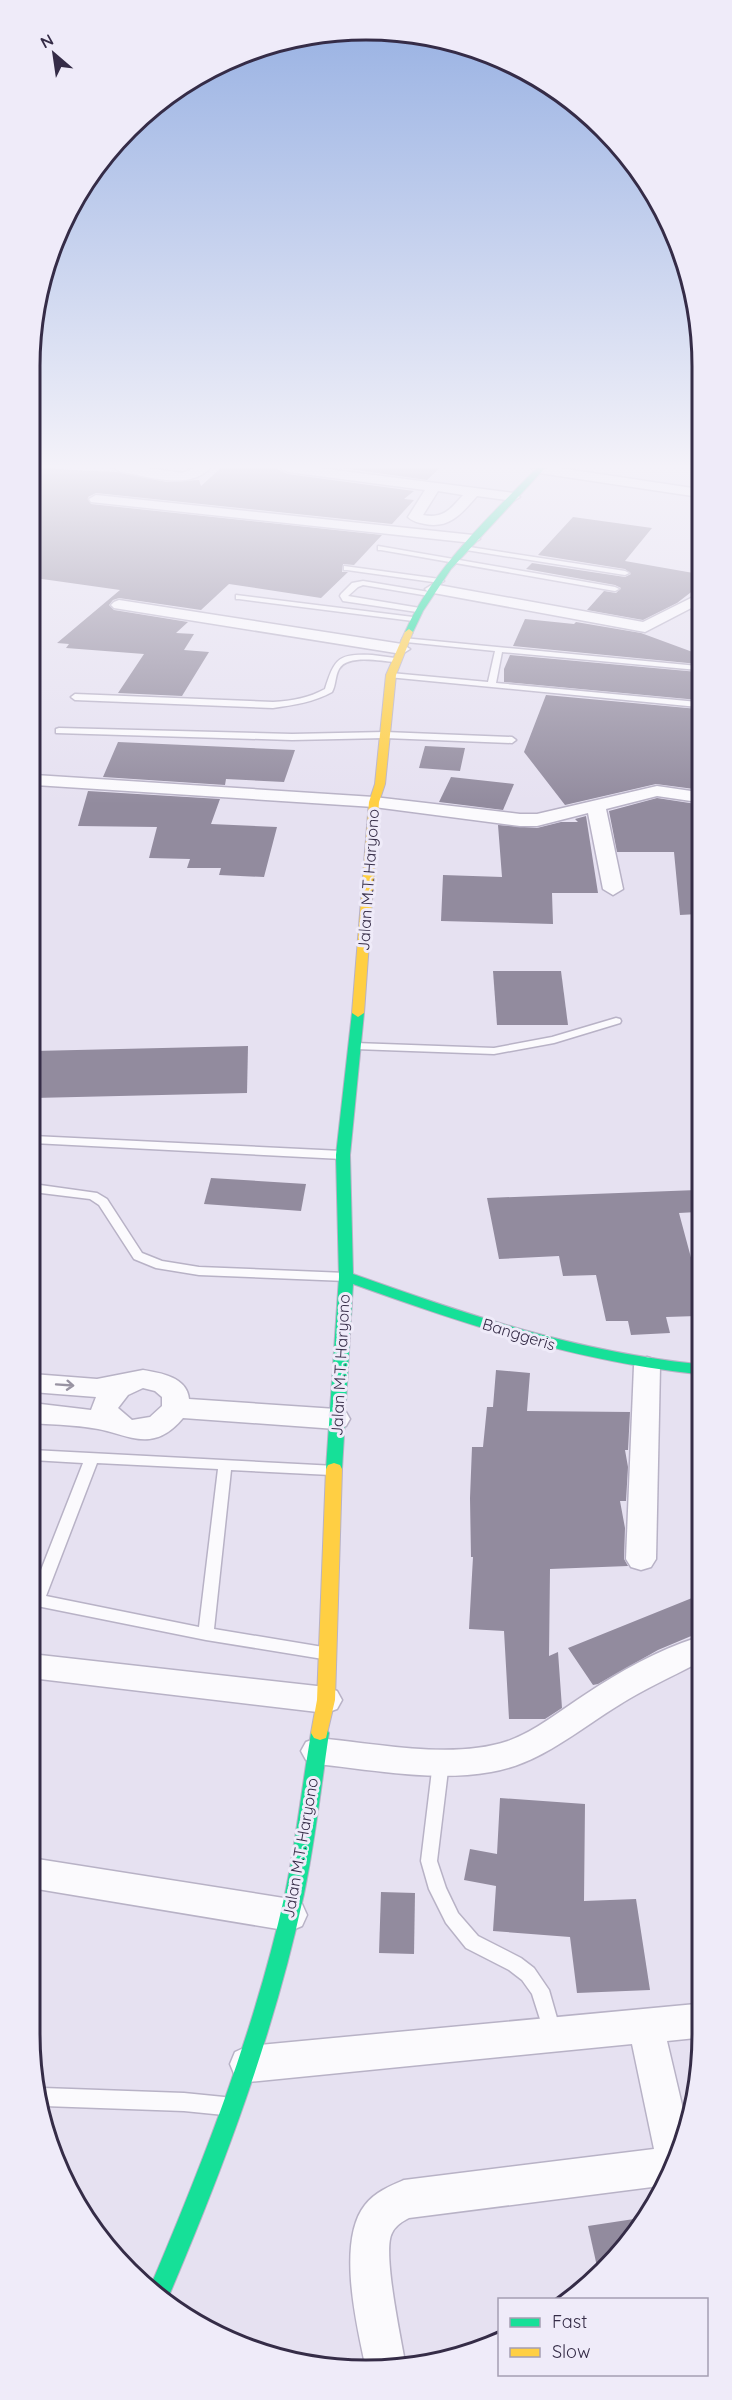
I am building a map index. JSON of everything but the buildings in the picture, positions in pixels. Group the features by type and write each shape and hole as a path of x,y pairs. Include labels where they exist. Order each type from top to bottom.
{"main road":[{"name":"Jalan M.T. Haryono","path":"162,2287 194,2213 248,2064 290,1915 326,1700 336,1419 346,1277 344,1155 374,802 380,784 391,675 415,615 441,580"},
{"name":"Banggeris","path":"346,1277 498,1329 595,1356 647,1366 692,1369"}],"street":[{"path":"434,588 645,627 692,602"},
{"path":"119,605 401,650"},
{"path":"40,780 374,802 519,820 537,819 657,791 692,797"},
{"path":"596,806 613,889"},
{"path":"641,1559 647,1366"},
{"path":"40,1384 98,1388 143,1379 163,1383 175,1394 176,1408 167,1421 148,1430 128,1430 111,1422 40,1414"},
{"path":"111,1422 104,1409 109,1394 124,1384"},
{"path":"176,1408 336,1419"},
{"path":"317,1750 442,1761 482,1760 513,1754 547,1737 611,1694 692,1652"},
{"path":"40,1667 326,1700"},
{"path":"40,1874 290,1915"},
{"path":"248,2064 692,2021"},
{"path":"646,2026 672,2144"},
{"path":"384,2359 371,2264 372,2231 384,2210 404,2199 663,2167"}],"lane":[{"path":"399,580 434,588"},
{"path":"563,580 615,590"},
{"path":"415,615 346,599 344,596 355,585 363,583 434,588"},
{"path":"239,597 415,615"},
{"path":"491,685 499,649"},
{"path":"75,697 273,705 298,703 318,697 329,690 336,667 340,662 401,650 499,649 692,667"},
{"path":"391,675 692,704"},
{"path":"59,731 292,737 385,735 512,740"},
{"path":"355,1046 494,1052 554,1040 616,1021"},
{"path":"40,1139 344,1155"},
{"path":"40,1189 93,1196 103,1202 138,1256 160,1265 199,1271 346,1277"},
{"path":"40,1456 91,1460 335,1470"},
{"path":"40,1585 91,1460"},
{"path":"206,1634 225,1465"},
{"path":"40,1601 206,1634 327,1653"},
{"path":"442,1761 429,1861 438,1889 452,1918 472,1942 515,1964 528,1974 540,1990 552,2035"},
{"path":"47,2097 184,2102 232,2107"}],"traffic: fast":[{"path":"409,632 439,580"},
{"path":"334,1469 346,1277 343,1155 358,1013"},
{"path":"346,1277 476,1322 562,1347 607,1357 692,1368"},
{"path":"162,2287 216,2154 263,2013 294,1895 320,1733"}],"traffic: slow":[{"path":"358,1013 374,802 380,784 391,675 409,632"},
{"path":"320,1733 326,1700 334,1469"}]}
